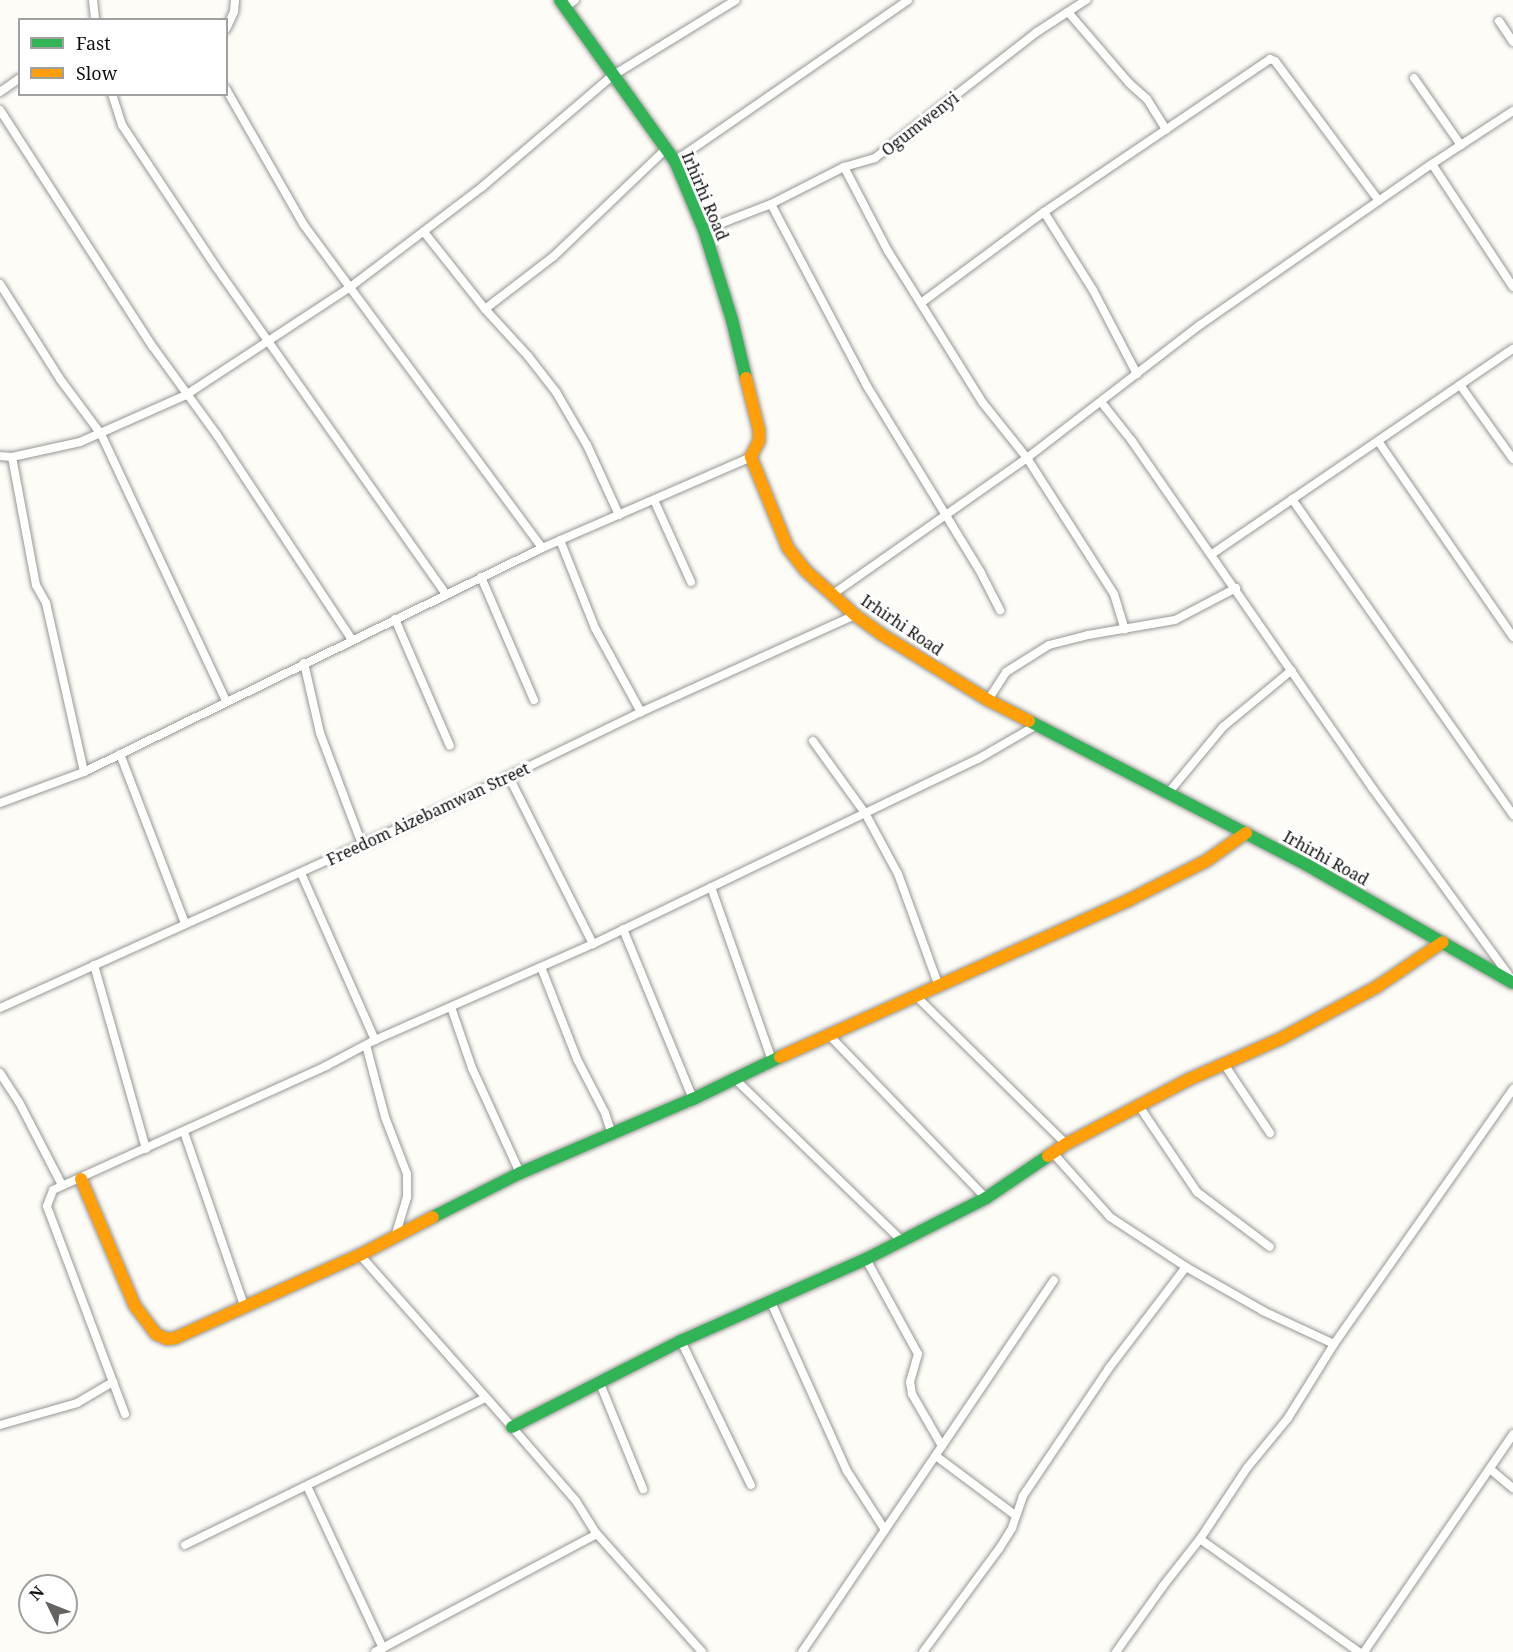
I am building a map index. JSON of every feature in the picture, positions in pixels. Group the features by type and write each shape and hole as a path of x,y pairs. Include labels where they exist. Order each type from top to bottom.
{"street":[{"path":"93,0 95,18"},
{"path":"228,25 234,12 235,0"},
{"path":"0,456 12,457 80,442 186,395 349,288 424,232 482,187 612,76 736,0"},
{"path":"675,161 908,0"},
{"name":"Ogumwenyi","path":"704,230 771,204 844,167 875,158 1037,32 1086,0"},
{"name":"Irhirhi Road","path":"566,2 612,76 675,161 704,230 732,320 759,430 759,441 751,457 788,548 806,570 855,615 988,700 1246,833 1513,982"},
{"path":"1068,12 1129,83 1147,99 1166,129"},
{"path":"1499,21 1513,42"},
{"path":"921,303 1044,212 1270,59 1275,61 1379,201"},
{"path":"1414,78 1461,145"},
{"path":"0,92 18,79"},
{"path":"228,92 304,225 542,548"},
{"path":"113,96 122,125 267,343 446,594"},
{"path":"0,110 186,395 217,435 352,640"},
{"path":"833,594 1027,458 1200,325 1432,164 1513,111"},
{"path":"485,309 554,256 666,149"},
{"path":"1432,164 1513,287"},
{"path":"844,167 888,251 983,403 1027,458 1114,594 1125,628"},
{"path":"771,204 867,386 944,516 981,573 1000,610"},
{"path":"1044,212 1093,290 1137,374"},
{"path":"424,232 485,309 528,356 556,392 587,445 620,515"},
{"path":"0,284 60,379 101,434 226,701"},
{"path":"1212,554 1513,349"},
{"path":"1460,385 1513,459"},
{"path":"1101,402 1212,554 1373,789 1513,982"},
{"path":"1378,441 1513,637"},
{"path":"12,457 36,585 46,603 84,772"},
{"path":"0,803 84,772 542,548 751,457"},
{"path":"1292,499 1513,815"},
{"path":"654,500 691,582"},
{"path":"560,540 595,628 641,712"},
{"path":"481,577 534,700"},
{"path":"988,700 1006,672 1049,645 1125,628 1175,620 1236,588"},
{"name":"Freedom Aizebamwan Street","path":"0,1008 185,923 301,873 509,777 641,712 855,615"},
{"path":"395,619 450,746"},
{"path":"304,663 320,733 362,844"},
{"path":"1169,792 1223,727 1292,670"},
{"path":"125,1414 47,1206 49,1194 62,1185 81,1179 184,1132 375,1040 592,944 978,759 1035,726"},
{"path":"813,741 865,813 898,874 938,984"},
{"path":"120,754 185,923"},
{"path":"509,777 592,944"},
{"path":"81,1179 135,1306 156,1334 167,1339 175,1338 360,1255 520,1173 693,1099 828,1034 1129,900 1206,861 1246,833"},
{"path":"301,873 375,1040"},
{"path":"711,887 772,1060"},
{"path":"623,929 693,1099"},
{"path":"512,1426 681,1341 866,1258 986,1198 1066,1144 1224,1064 1282,1038 1378,986 1443,942"},
{"path":"94,965 146,1149"},
{"path":"541,967 577,1059 605,1113 612,1134"},
{"path":"915,995 1066,1144"},
{"path":"451,1007 472,1068 520,1173"},
{"path":"828,1034 986,1198"},
{"path":"366,1045 385,1118 407,1174 407,1197 395,1237"},
{"path":"1224,1064 1270,1133"},
{"path":"0,1073 19,1102 62,1185"},
{"path":"735,1078 900,1239"},
{"path":"1116,1652 1162,1586 1200,1539 1247,1468 1288,1418 1334,1344 1513,1089"},
{"path":"1139,1106 1197,1192 1270,1247"},
{"path":"184,1132 245,1308"},
{"path":"1053,1153 1110,1217 1186,1267 1263,1311 1334,1344"},
{"path":"360,1255 512,1426 576,1501 597,1534 702,1652"},
{"path":"866,1258 918,1354 910,1382 912,1394 942,1446"},
{"path":"923,1652 999,1549 1011,1528 1023,1496 1109,1368 1186,1267"},
{"path":"802,1652 1054,1280"},
{"path":"770,1300 847,1471 885,1530"},
{"path":"681,1341 751,1485"},
{"path":"599,1381 643,1489"},
{"path":"0,1425 78,1403 113,1382"},
{"path":"185,1545 485,1398"},
{"path":"1364,1652 1513,1434"},
{"path":"936,1456 1015,1515"},
{"path":"1490,1469 1513,1488"},
{"path":"307,1486 379,1650 597,1534"},
{"path":"1200,1539 1359,1652"}],"traffic: fast":[{"path":"560,0 675,161 704,230 732,320 746,378"},
{"path":"1029,721 1307,865 1513,983"},
{"path":"433,1217 520,1173 693,1099 780,1057"},
{"path":"512,1427 681,1341 866,1259 986,1198 1048,1156"}],"traffic: slow":[{"path":"746,378 759,430 759,441 751,457 788,548 805,570 855,615 881,634 988,700 1029,721"},
{"path":"780,1057 1129,900 1206,861 1246,833"},
{"path":"1048,1156 1066,1144 1190,1079 1282,1038 1378,986 1443,942"},
{"path":"81,1179 135,1306 156,1334 167,1339 175,1338 360,1255 433,1217"}]}
